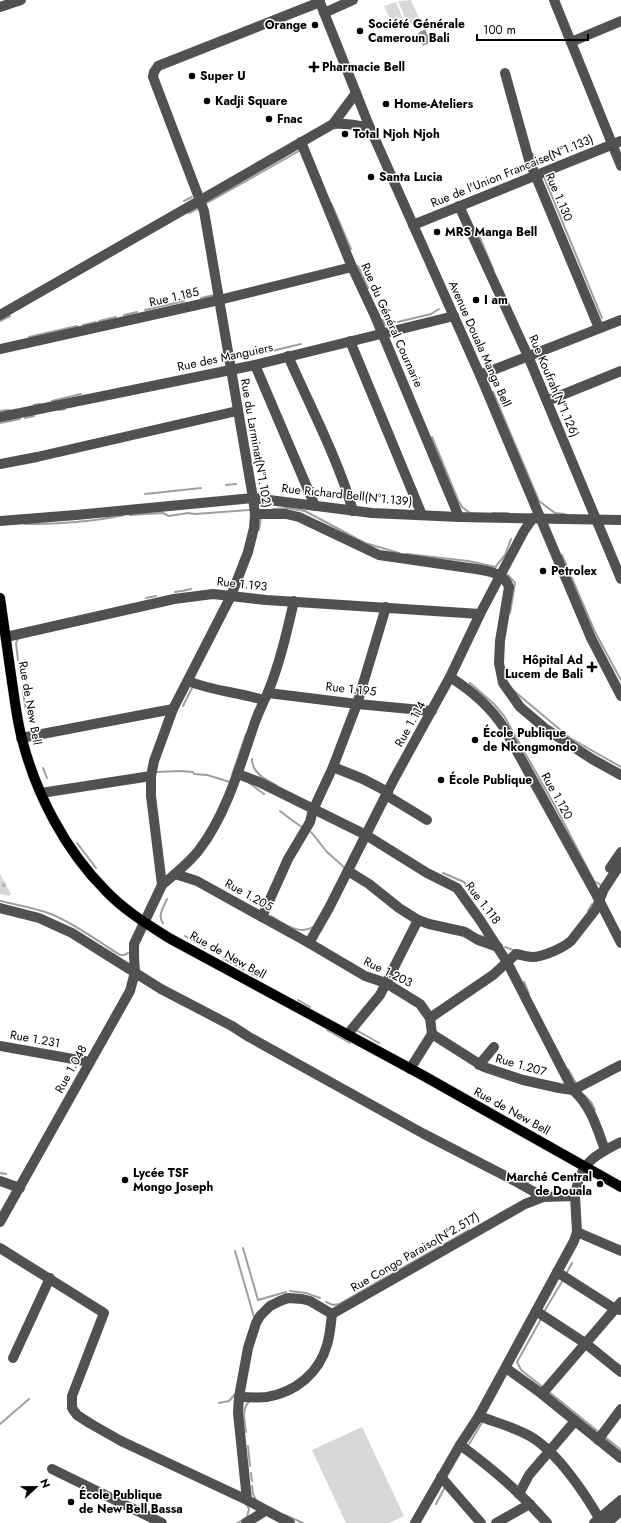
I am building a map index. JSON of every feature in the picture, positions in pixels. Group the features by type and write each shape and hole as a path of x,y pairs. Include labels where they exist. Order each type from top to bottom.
{"main road":[{"name":"Rue de New Bell","path":"0,598 21,738 29,766 40,793 61,833 79,860 106,891 144,923 621,1187"}],"street":[{"path":"0,7 21,0"},
{"path":"324,13 353,0"},
{"path":"554,0 571,42 617,143 621,166"},
{"name":"Avenue Douala Manga Bell","path":"319,1 370,128 480,375 537,518 591,638 621,696"},
{"name":"Rue du Larminat(N°1.102)","path":"162,885 152,807 151,776 159,745 173,709 231,596 252,540 255,514 219,300 200,200 153,77 158,66 319,1"},
{"path":"571,42 621,21"},
{"name":"Rue 1.130","path":"504,73 524,143 536,176 599,328"},
{"path":"0,315 332,124 356,93"},
{"path":"332,124 358,125 370,128"},
{"name":"Rue du Général Cournarie","path":"301,142 352,267 382,333 459,517"},
{"name":"Rue de l'Union Francaise(N°1.133)","path":"413,224 617,143"},
{"name":"Rue Koufrah(N°1.126)","path":"459,206 528,356 621,579"},
{"name":"Rue 1.185","path":"0,349 219,300 352,267"},
{"name":"Rue des Manguiers","path":"0,417 255,365 454,316"},
{"path":"480,375 621,320"},
{"path":"350,341 422,516"},
{"path":"288,356 338,468 353,511"},
{"path":"255,365 315,506"},
{"path":"547,401 621,372"},
{"path":"0,464 37,457 237,411"},
{"name":"Rue Richard Bell(N°1.139)","path":"0,521 253,498 353,511 422,516 621,520"},
{"path":"255,514 293,514 310,520 376,554 476,568 490,571 500,576 509,587 499,646 499,663 503,683 520,706 546,729 587,756 621,775"},
{"name":"Rue 1.114","path":"309,943 450,677 480,614 524,531 537,518"},
{"name":"Rue 1.193","path":"6,637 174,599 213,594 480,614"},
{"path":"144,923 162,885 189,862 200,848 223,806 238,774 283,648 294,601"},
{"path":"262,917 288,859 310,822 313,810 333,767 357,704 386,607"},
{"name":"Rue 1.120","path":"450,677 468,689 496,716 515,747 598,898 618,928 621,943"},
{"name":"Rue 1.195","path":"188,681 209,688 246,694 432,711"},
{"path":"21,738 173,709"},
{"path":"333,767 364,779 427,820"},
{"name":"Rue 1.118","path":"238,774 259,782 366,835 427,873 456,888 473,910 507,962 573,1090 588,1107 605,1150"},
{"path":"40,793 151,776"},
{"path":"410,1069 432,1034 430,1018 493,975 516,954 531,957 541,956 566,945 575,938 596,909 598,898 621,852"},
{"path":"598,898 621,863"},
{"path":"348,871 369,884 418,920 428,924 465,932 478,940 498,947"},
{"name":"Rue 1.205","path":"175,874 197,882 309,943"},
{"path":"0,908 47,920 72,933 161,988 232,1026 249,1037 424,1134 515,1180 543,1197"},
{"path":"347,1035 376,1000 418,920"},
{"name":"Rue 1.048","path":"0,1222 130,991 135,972 134,944 144,923"},
{"name":"Rue 1.203","path":"309,943 365,976 386,983 420,1004 430,1018"},
{"name":"Rue 1.207","path":"432,1034 479,1065 499,1073 547,1086 573,1090"},
{"name":"Rue 1.231","path":"0,1046 90,1062"},
{"path":"479,1065 494,1047"},
{"path":"573,1090 621,1064"},
{"path":"417,1522 441,1477 479,1416 506,1368 574,1241 577,1232 575,1196 580,1174 585,1166 605,1150 621,1142"},
{"path":"0,1181 20,1188"},
{"name":"Rue Congo Paraiso(N°2.517)","path":"332,1314 525,1204 543,1197 575,1196"},
{"path":"577,1232 621,1251"},
{"path":"0,1248 104,1312 72,1396 72,1408 77,1415 121,1441 247,1500 270,1516 290,1523"},
{"path":"542,1394 585,1343 619,1307 557,1272"},
{"path":"13,1358 50,1278"},
{"path":"239,1398 266,1397 282,1394 296,1387 311,1374 320,1361 327,1345 332,1314 310,1301 288,1298 280,1301 263,1312 256,1323 248,1348 239,1398 238,1412 247,1500"},
{"path":"536,1311 585,1343 621,1372"},
{"path":"506,1368 542,1394 621,1458"},
{"path":"598,1440 621,1409"},
{"path":"479,1416 526,1434 541,1443 572,1479 600,1521"},
{"path":"519,1494 529,1474 544,1460 549,1451 575,1421"},
{"path":"460,1445 486,1464 530,1504 547,1523"},
{"path":"52,1469 162,1523"},
{"path":"441,1477 482,1523"},
{"path":"600,1521 621,1500"},
{"path":"496,1523 530,1504"},
{"path":"600,1521 621,1511"},
{"path":"246,1523 270,1516"}],"green space":[{"path":"411,0 420,20 408,25 398,1"},
{"path":"396,2 406,26 395,30 384,6"},
{"path":"0,874 11,894 9,896 0,894"},
{"path":"362,1427 404,1516 389,1523 346,1523 312,1450"}],"water":[{"path":"425,29 431,42 423,46 418,33"}],"waterway":[{"path":"207,203 299,151"},
{"path":"532,153 537,165"},
{"path":"544,177 602,318"},
{"path":"184,201 192,197"},
{"path":"331,203 351,249"},
{"path":"189,213 199,208"},
{"path":"478,233 493,269"},
{"path":"358,266 368,288"},
{"path":"201,298 214,295"},
{"path":"145,310 184,301"},
{"path":"383,320 385,325 431,314 439,309"},
{"path":"124,315 137,312"},
{"path":"0,321 10,316"},
{"path":"99,321 116,317"},
{"path":"83,325 96,322"},
{"path":"29,337 77,326"},
{"path":"247,357 301,344"},
{"path":"493,392 539,501 555,513 565,514"},
{"path":"52,401 81,394"},
{"path":"34,405 40,404"},
{"path":"59,410 65,409"},
{"path":"0,411 9,410"},
{"path":"25,418 34,416"},
{"path":"0,423 20,419"},
{"path":"432,437 458,500 462,507 470,513"},
{"path":"226,485 236,484"},
{"path":"145,494 201,488"},
{"path":"273,509 287,508 305,511 365,543 399,553"},
{"path":"130,515 163,513 169,516 188,513 195,514 249,510"},
{"path":"493,513 508,513"},
{"path":"25,524 75,522 124,515"},
{"path":"259,530 261,517"},
{"path":"496,566 505,555 511,539"},
{"path":"407,554 468,561 496,567"},
{"path":"562,555 595,632 621,680"},
{"path":"508,575 515,583 510,613"},
{"path":"182,591 191,589"},
{"path":"175,592 181,591"},
{"path":"146,598 156,596"},
{"path":"18,639 16,643 18,660"},
{"path":"19,664 21,676"},
{"path":"470,683 494,704 504,716 555,806 594,881 601,885"},
{"path":"183,706 193,686"},
{"path":"514,691 570,738 621,767"},
{"path":"23,692 26,710"},
{"path":"232,775 246,734"},
{"path":"252,759 254,768 257,772 276,785"},
{"path":"43,768 47,778"},
{"path":"155,772 193,772 194,774 207,775 230,782"},
{"path":"249,783 264,794"},
{"path":"280,811 302,827"},
{"path":"311,832 327,852 345,868"},
{"path":"77,843 96,868"},
{"path":"443,873 464,882 470,892"},
{"path":"163,923 161,920 161,914 167,899"},
{"path":"0,901 51,914 78,928 120,955 128,953"},
{"path":"588,911 592,904"},
{"path":"271,916 291,928 302,930 313,927"},
{"path":"477,935 486,937"},
{"path":"185,936 205,948"},
{"path":"505,947 515,951"},
{"path":"223,958 231,963"},
{"path":"234,964 244,970"},
{"path":"247,971 257,977"},
{"path":"524,982 529,994"},
{"path":"298,1000 310,1007"},
{"path":"327,1030 350,1043"},
{"path":"356,1030 379,1043"},
{"path":"568,1069 577,1085"},
{"path":"584,1095 591,1102 595,1110"},
{"path":"0,1173 6,1174"},
{"path":"326,1302 333,1305 339,1304 469,1230"},
{"path":"243,1248 258,1300 286,1292"},
{"path":"235,1251 254,1317"},
{"path":"566,1274 572,1263"},
{"path":"545,1310 563,1280"},
{"path":"290,1291 306,1293 320,1298"},
{"path":"541,1319 517,1362 521,1370 544,1388"},
{"path":"549,1392 600,1433"},
{"path":"219,1403 229,1401 236,1393"},
{"path":"0,1424 29,1399"},
{"path":"246,1432 244,1412 249,1402"},
{"path":"468,1446 483,1421"},
{"path":"605,1437 621,1450"},
{"path":"248,1446 250,1466"},
{"path":"251,1473 252,1481"},
{"path":"252,1486 253,1494 256,1500"},
{"path":"436,1504 445,1487"},
{"path":"239,1522 247,1517 249,1509 247,1505"},
{"path":"285,1515 303,1523"}],"place":[{"name":"Orange","path":"315,25"},
{"name":"Société Générale Cameroun Bali","path":"360,31"},
{"name":"Pharmacie Bell","path":"314,67"},
{"name":"Super U","path":"192,76"},
{"name":"Kadji Square","path":"207,101"},
{"name":"Home-Ateliers","path":"386,104"},
{"name":"Fnac","path":"269,119"},
{"name":"Total Njoh Njoh","path":"345,134"},
{"name":"Santa Lucia","path":"371,177"},
{"name":"MRS Manga Bell","path":"437,232"},
{"name":"I am","path":"476,300"},
{"name":"Petrolex","path":"543,571"},
{"name":"Hôpital Ad Lucem de Bali","path":"592,667"},
{"name":"École Publique de Nkongmondo","path":"475,740"},
{"name":"École Publique","path":"441,780"},
{"name":"Lycée TSF Mongo Joseph","path":"125,1180"},
{"name":"Marché Central de Douala","path":"600,1184"},
{"name":"École Publique de New Bell Bassa","path":"71,1502"}]}
